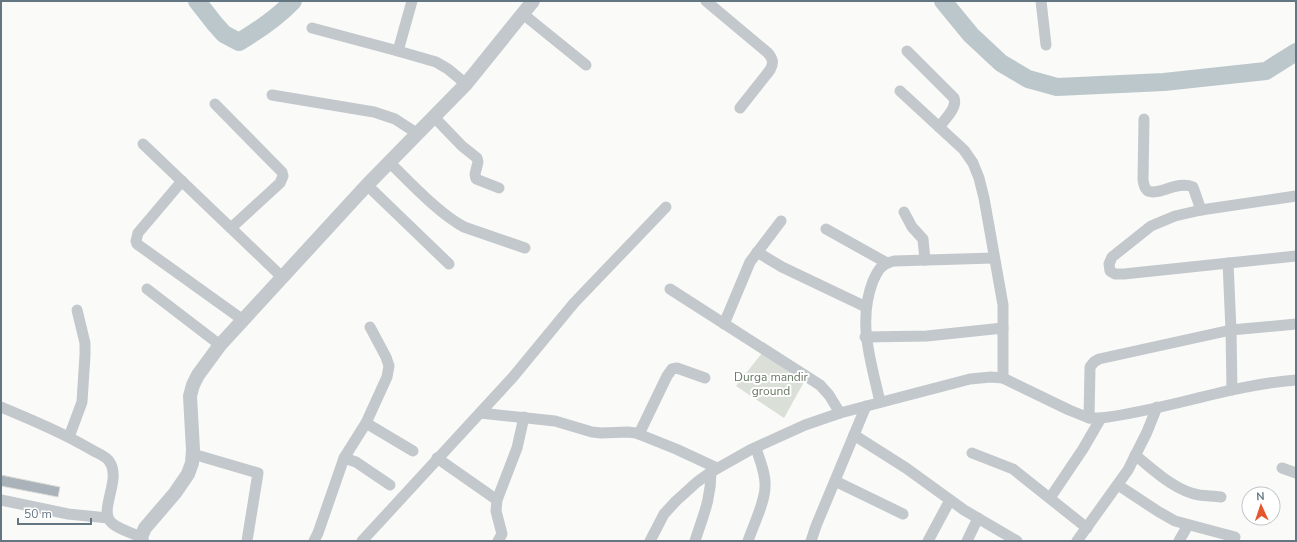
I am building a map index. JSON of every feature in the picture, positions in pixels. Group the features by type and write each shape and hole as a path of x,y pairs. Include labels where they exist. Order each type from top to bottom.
{"street":[{"path":"398,51 412,1"},
{"path":"1,407 69,437 108,460 113,467 114,476 107,510 108,518 113,525 141,539 145,528 175,493 188,474 192,463 193,454 190,396 198,375 220,345 367,185 466,84 533,1"},
{"path":"706,1 768,53 772,59 773,65 770,70 740,108"},
{"path":"1041,1 1046,45"},
{"path":"523,14 586,65"},
{"path":"312,28 398,51 442,65 466,84"},
{"path":"907,51 954,98 956,102 939,127"},
{"path":"900,91 964,150 973,163 984,198 1003,305 1002,378"},
{"path":"272,96 374,112 396,119 418,134"},
{"path":"215,104 282,172 283,176 280,183 231,228"},
{"path":"434,117 462,146 477,158 478,162 475,174 476,179 499,188"},
{"path":"1144,119 1143,174 1145,188 1148,191 1153,192 1182,184 1188,185 1193,187 1201,210"},
{"path":"143,144 282,278"},
{"path":"389,162 438,209 457,223 464,227 525,248"},
{"path":"182,181 138,233 136,241 137,244 243,320"},
{"path":"367,185 449,264"},
{"path":"1296,196 1201,210 1175,216 1152,226 1112,256 1109,264 1110,271 1115,274 1124,274 1296,256"},
{"path":"362,541 513,377 574,303 666,206"},
{"path":"904,212 912,227 923,239 925,260"},
{"path":"724,324 750,262 781,221"},
{"path":"826,229 887,263"},
{"path":"757,252 782,267 866,307"},
{"path":"880,402 866,337 867,298 877,272 887,263 925,260 994,258"},
{"path":"1228,263 1232,390"},
{"path":"147,289 220,345"},
{"path":"670,289 820,385 829,395 840,414"},
{"path":"69,437 82,402 86,355 85,343 77,310"},
{"path":"1089,418 1090,367 1094,362 1231,330 1296,324"},
{"path":"314,541 344,458 366,423 387,377 388,366 386,357 370,327"},
{"path":"866,337 927,336 1003,328"},
{"path":"639,434 667,376 672,369 677,368 704,378"},
{"path":"650,541 664,514 697,482 714,470 756,448 805,425 880,402 970,379 991,377 1002,378 1089,418 1101,418 1157,407 1267,383 1296,380"},
{"path":"811,541 866,406"},
{"path":"1077,541 1128,470 1157,407"},
{"path":"480,413 555,421 592,432 628,432 639,434 676,449 714,470"},
{"path":"498,541 502,534 496,511 497,500 517,448 524,417"},
{"path":"1050,498 1083,449 1101,418"},
{"path":"366,423 413,452"},
{"path":"854,435 906,468 950,500 1017,541"},
{"path":"748,541 766,489 764,471 756,448"},
{"path":"972,453 1013,469 1087,528"},
{"path":"193,454 258,472 247,541"},
{"path":"1136,455 1161,476 1188,491 1199,495 1222,497"},
{"path":"344,458 356,462 390,485"},
{"path":"437,458 497,500"},
{"path":"1282,468 1296,474"},
{"path":"695,541 709,499 714,470"},
{"path":"835,481 903,514"},
{"path":"1118,485 1159,512 1176,521 1235,537"},
{"path":"1,500 68,514 108,518"},
{"path":"928,541 950,500"},
{"path":"967,541 978,518"},
{"path":"1179,541 1188,525"}],"green space":[{"name":"Durga mandir ground","path":"762,353 804,382 784,418 736,386"}],"building":[{"path":"1,475 60,487 58,497 1,486"}],"waterway":[{"path":"197,1 224,34 239,42 268,23 293,1"},
{"path":"943,1 971,35 1001,63 1028,79 1057,87 1164,82 1266,71 1296,52"}]}
